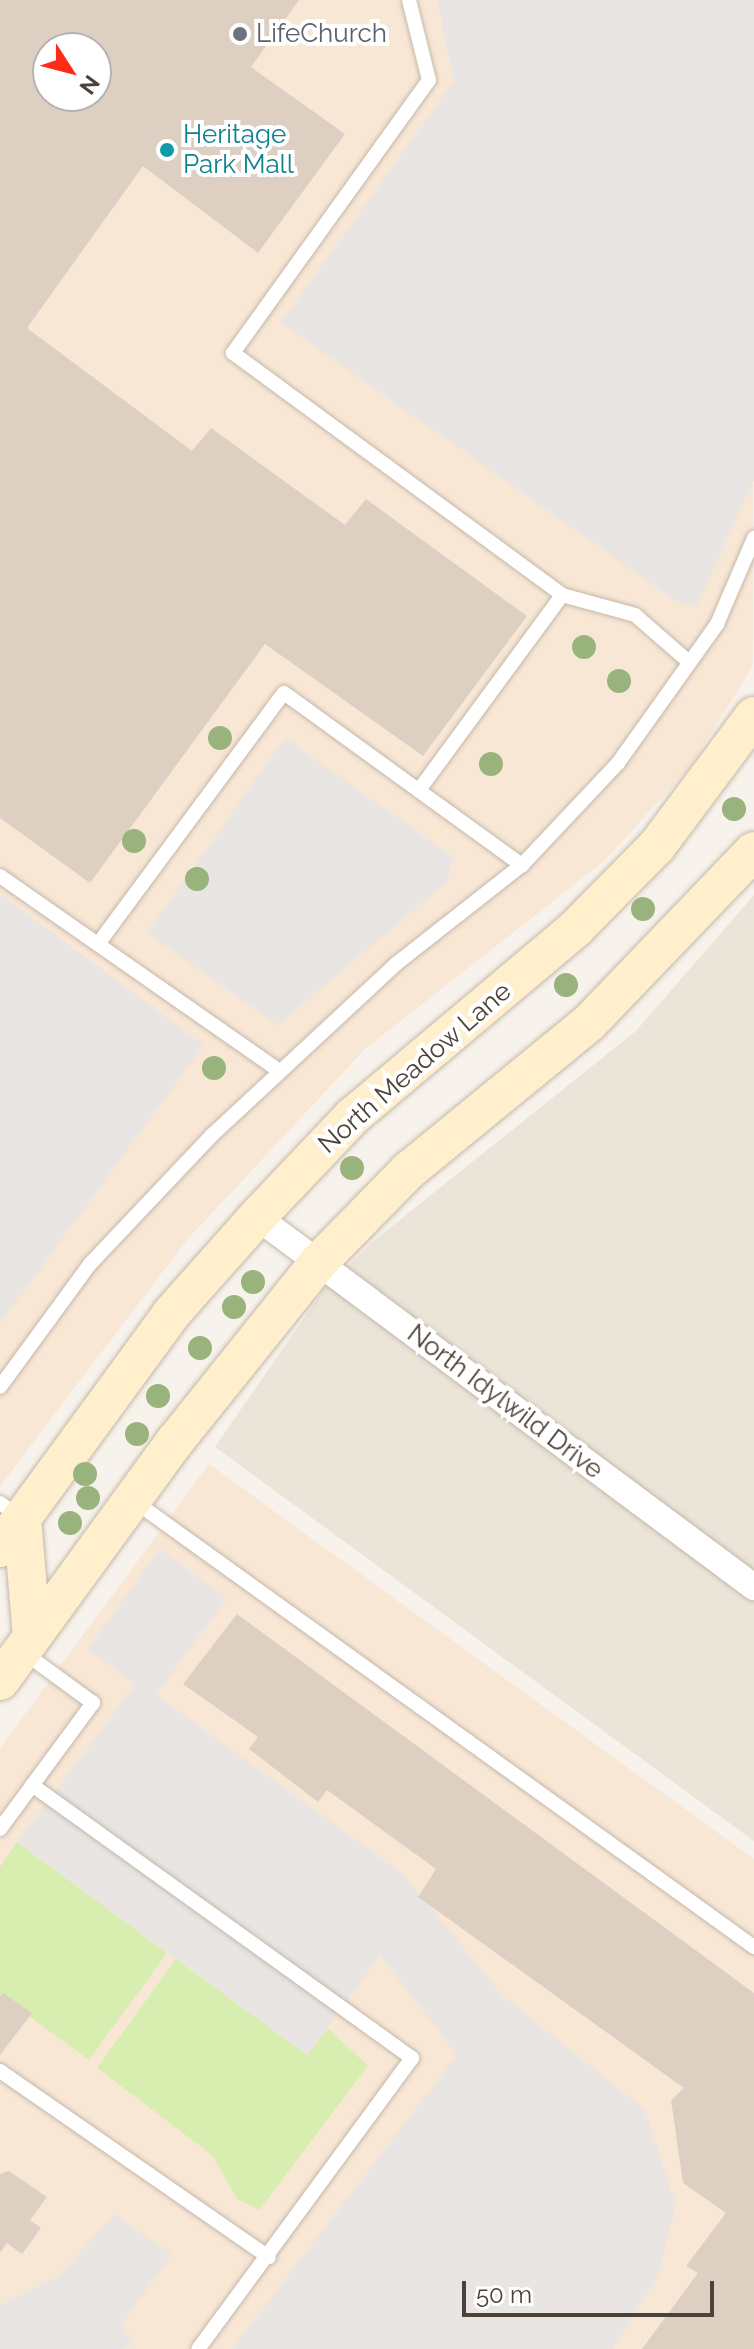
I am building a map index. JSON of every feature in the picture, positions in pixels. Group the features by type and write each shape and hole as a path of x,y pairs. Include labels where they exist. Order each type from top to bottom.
{"street":[{"name":"North Meadow Lane","path":"7,1523 171,1314 257,1217 353,1116 576,928 657,846 754,716"},
{"path":"18,1656 133,1500 318,1263 408,1171 589,1023 754,851"},
{"name":"North Idylwild Drive","path":"257,1217 754,1587"},
{"path":"7,1523 18,1656"}],"lane":[{"path":"409,0 429,80 233,353 562,595 635,615 689,662"},
{"path":"0,1387 90,1264 278,1070 522,865 618,763 717,624 754,538"},
{"path":"419,790 562,595"},
{"path":"98,944 284,693 522,865"},
{"path":"0,876 278,1070"},
{"path":"133,1500 754,1947"},
{"path":"0,1829 93,1703 18,1656"},
{"path":"32,1785 412,2058 269,2257 198,2349"},
{"path":"0,2071 269,2257"}],"shaded area":[{"path":"0,0 754,0 753,666 690,767 603,862 365,1049 186,1241 0,1486"},
{"path":"437,0 754,0 754,480 697,606 679,603 281,323 454,81"},
{"path":"285,738 453,857 447,882 278,1025 147,933"},
{"path":"0,894 204,1045 0,1324"},
{"path":"754,895 754,1841 215,1447 322,1292 371,1243 636,1031"},
{"path":"209,1464 754,1859 754,2349 0,2349 0,1748"},
{"path":"159,1549 227,1598 156,1695 403,1874 503,1996 645,2110 676,2205 659,2274 613,2349 232,2349 457,2055 380,1955 307,2055 17,1842 135,1685 88,1649"},
{"path":"114,2214 172,2254 122,2324 133,2342 122,2349 0,2349 0,2305 59,2276"}],"green space":[{"path":"17,1842 167,1953 89,2060 0,1995 0,1867"},
{"path":"176,1959 307,2055 328,2028 368,2066 259,2210 237,2199 212,2155 97,2068"}],"building":[{"path":"0,0 299,0 251,67 345,134 258,253 143,166 27,328 192,451 211,428 345,525 366,499 527,616 423,756 265,644 90,883 0,818"},
{"path":"237,1614 754,1993 754,2349 642,2349 698,2273 686,2266 726,2213 683,2183 671,2100 684,2088 418,1897 436,1869 327,1790 318,1802 249,1749 258,1737 183,1684"},
{"path":"3,1993 32,2013 0,2055 0,1997"},
{"path":"9,2171 47,2197 30,2220 41,2228 22,2254 7,2243 0,2253 0,2174"}],"place":[{"name":"LifeChurch","path":"240,34"},
{"name":"Heritage Park Mall","path":"167,150"}]}
